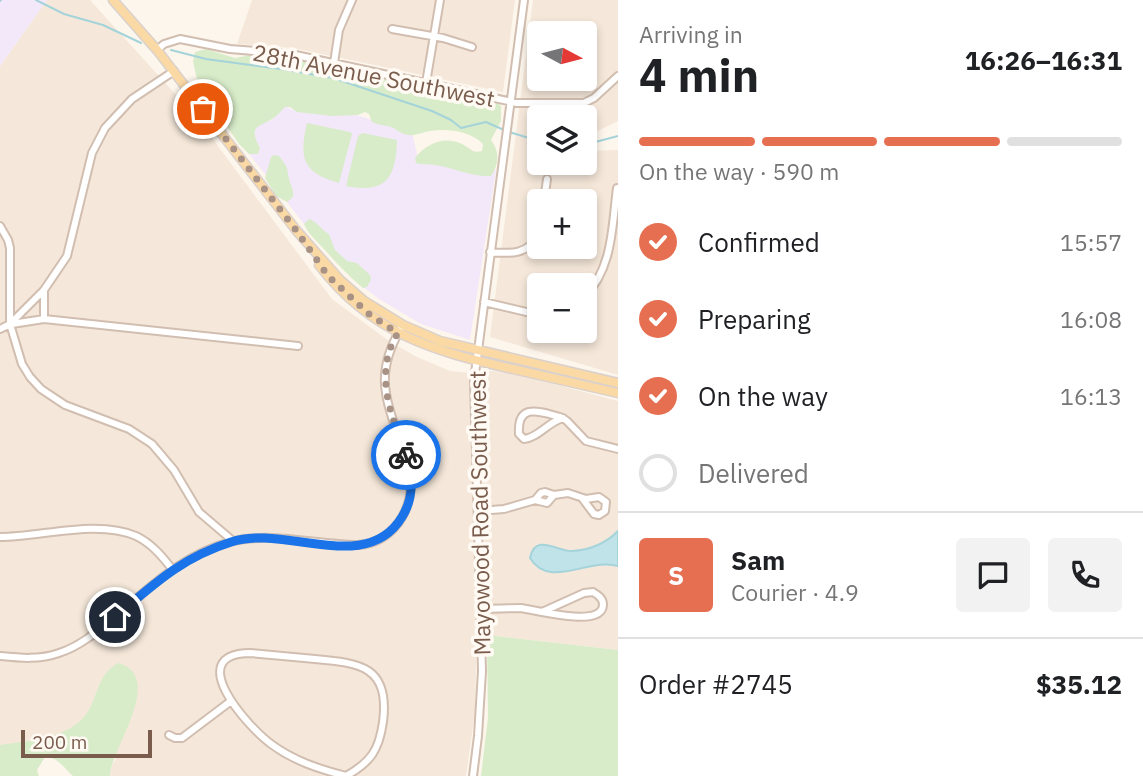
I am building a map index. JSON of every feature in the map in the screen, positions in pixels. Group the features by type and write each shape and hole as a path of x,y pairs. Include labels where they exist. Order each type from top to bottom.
{"main road":[{"path":"113,0 174,71 296,230 340,280 364,301 401,329 439,351 618,383"},
{"path":"477,356 618,393"}],"street":[{"path":"334,63 339,30 352,0"},
{"path":"426,83 440,0"},
{"name":"Mayowood Road Southwest","path":"473,776 481,701 474,390 524,0"},
{"path":"392,29 434,36 472,47"},
{"name":"28th Avenue Southwest","path":"157,50 164,44 180,40 291,54 511,102 584,103 594,98 618,76"},
{"path":"10,324 44,290 67,256 85,179 98,140 132,99 174,71"},
{"path":"546,189 547,178"},
{"path":"597,282 607,260 617,188"},
{"path":"0,226 10,248 10,324 22,364 41,389 65,405 129,429 152,444 174,470 199,512 233,541"},
{"path":"490,252 520,252 527,248"},
{"path":"44,290 44,319"},
{"path":"484,302 527,311"},
{"path":"0,329 10,324 44,319 298,346"},
{"path":"0,656 32,659 61,653 78,645 172,569 233,541 273,539 330,545 369,544 387,536 406,510 412,481 387,401 385,383 388,359 401,329"},
{"path":"563,418 530,438 524,439 519,434 520,418 531,411 563,418 586,441 618,449"},
{"path":"478,511 504,509 535,500 547,503 554,495 566,492 582,498"},
{"path":"0,537 87,529 124,533 147,542 172,569"},
{"path":"481,609 521,608 542,612 592,616 601,610 603,602 598,594 591,592 542,612"},
{"path":"240,653 359,665 377,678 384,699 378,746 372,757 346,776 315,768 271,745 249,724 231,701 219,676 220,667 240,653"},
{"path":"169,735 182,738 231,701"}],"shaded area":[{"path":"0,0 47,0 0,66"},
{"path":"47,0 90,0 197,118 332,299 389,341 415,356 450,371 470,373 477,630 475,712 466,776 110,776 116,759 92,719 69,734 0,752 0,66"},
{"path":"252,0 515,0 503,92 293,48 237,44"},
{"path":"533,0 618,0 618,121 597,132 597,105 527,105 527,175 597,175 597,151 618,150 618,375 490,337 527,47 527,91 597,91 597,21 530,21"},
{"path":"320,104 412,132 418,159 496,170 470,340 421,324 359,284 304,224 249,154 257,154 254,136 260,123 270,121 285,106 293,110"},
{"path":"485,370 517,374 618,401 618,531 607,541 577,551 564,551 548,544 582,567 604,564 618,566 618,650 487,635 480,397"}],"green space":[{"path":"206,49 235,58 256,54 317,63 324,68 341,68 355,75 380,77 459,94 477,102 498,103 501,106 501,121 491,140 497,154 496,167 491,176 482,176 416,163 415,158 420,152 439,142 453,141 474,151 482,151 483,144 465,133 444,130 408,135 372,122 369,114 365,112 358,115 332,116 297,112 290,107 285,107 274,118 256,128 255,135 260,148 258,154 249,154 239,144 198,84 193,61 195,52"},
{"path":"307,123 352,134 339,183 317,174 306,162 303,146"},
{"path":"362,133 397,140 391,173 386,180 371,188 346,186 358,136"},
{"path":"274,155 279,156 287,169 293,194 287,202 276,196 265,178"},
{"path":"309,219 329,234 335,250 347,261 357,263 370,275 371,280 367,287 363,288 352,278 312,236 304,224"},
{"path":"487,635 618,650 618,776 481,776 488,717"},
{"path":"119,663 132,671 137,683 137,698 110,776 73,776 57,761 45,757 37,770 39,776 0,776 0,745 45,738 76,724 89,710 101,680"}],"water":[{"path":"618,531 618,566 607,564 571,571 548,571 538,567 530,558 537,546 548,545 566,551 578,550 603,542"}],"waterway":[{"path":"36,0 64,14 103,25 141,43"},
{"path":"171,50 206,59 333,78 432,111 461,128 486,122 504,130"},
{"path":"509,132 527,137"},
{"path":"597,142 618,136"}],"way so far":[{"path":"203,109 328,276 370,315 398,333 388,359 385,383 387,401 406,455"}],"route":[{"path":"115,617 172,569 233,541 273,539 358,545 379,541 394,528 406,510 412,481 406,455"}]}
